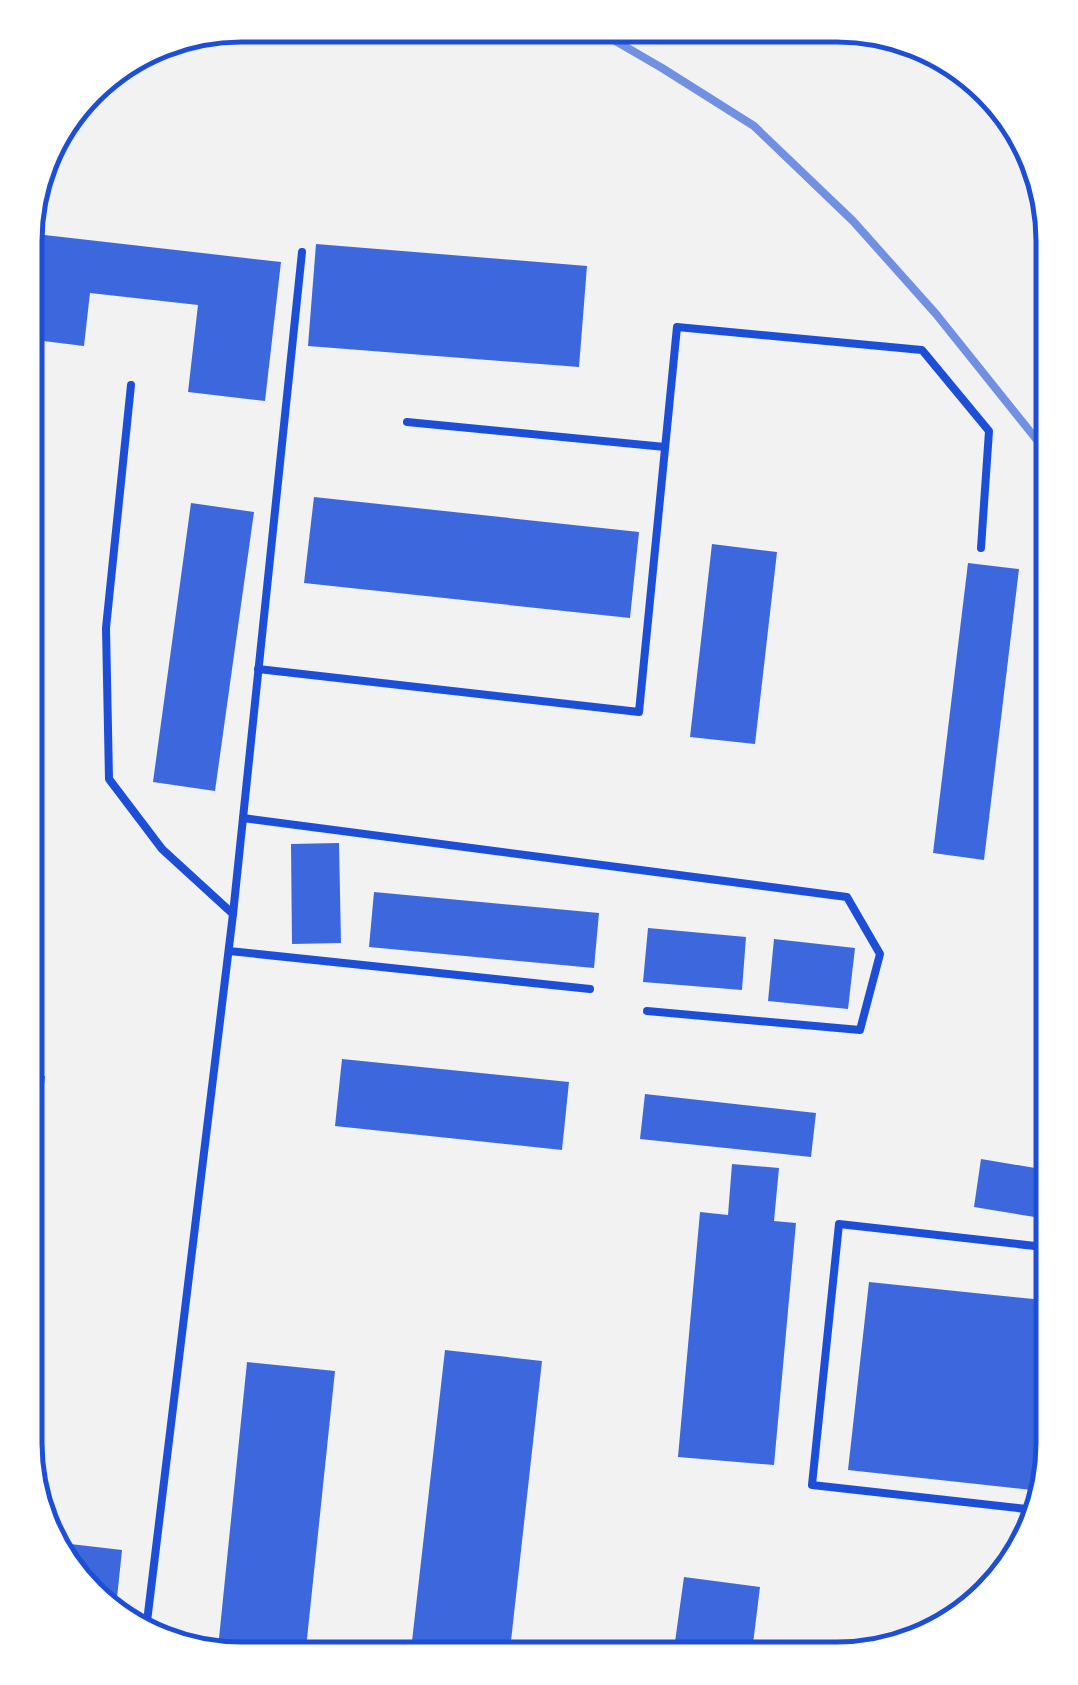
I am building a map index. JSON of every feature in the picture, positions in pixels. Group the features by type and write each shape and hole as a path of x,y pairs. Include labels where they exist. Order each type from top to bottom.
{"lane":[{"path":"147,1619 229,951 302,252"},
{"path":"258,669 639,712 677,328 922,350 990,431 981,548"},
{"path":"131,385 106,628 110,779 162,849 233,914"},
{"path":"407,422 665,447"},
{"path":"243,818 846,898 880,954 860,1030 647,1010"},
{"path":"229,951 590,989"},
{"path":"1025,1509 812,1486 839,1224 1035,1246"}],"building":[{"path":"42,235 281,262 265,401 188,392 198,305 90,293 84,346 42,341"},
{"path":"316,244 587,266 579,367 308,346"},
{"path":"314,497 639,532 630,618 304,583"},
{"path":"191,503 254,512 215,791 153,782"},
{"path":"712,544 777,552 755,744 690,737"},
{"path":"968,563 1019,569 984,860 933,853"},
{"path":"339,843 341,943 292,944 291,844"},
{"path":"374,892 599,913 594,968 369,947"},
{"path":"648,928 746,937 742,990 643,982"},
{"path":"774,939 855,948 848,1009 768,1001"},
{"path":"342,1059 569,1082 562,1150 335,1126"},
{"path":"645,1094 816,1113 811,1157 640,1139"},
{"path":"981,1159 1035,1168 1035,1217 974,1207"},
{"path":"732,1164 779,1168 774,1221 796,1223 774,1465 678,1457 700,1212 728,1215"},
{"path":"869,1282 1035,1299 1035,1457 1030,1490 848,1470"},
{"path":"445,1350 542,1361 511,1642 412,1642"},
{"path":"247,1362 335,1371 307,1642 219,1641"},
{"path":"70,1544 122,1550 117,1598 84,1565"},
{"path":"684,1577 760,1587 753,1642 675,1642"}],"railway":[{"path":"617,42 754,126 853,221 936,314 1036,439"}]}
